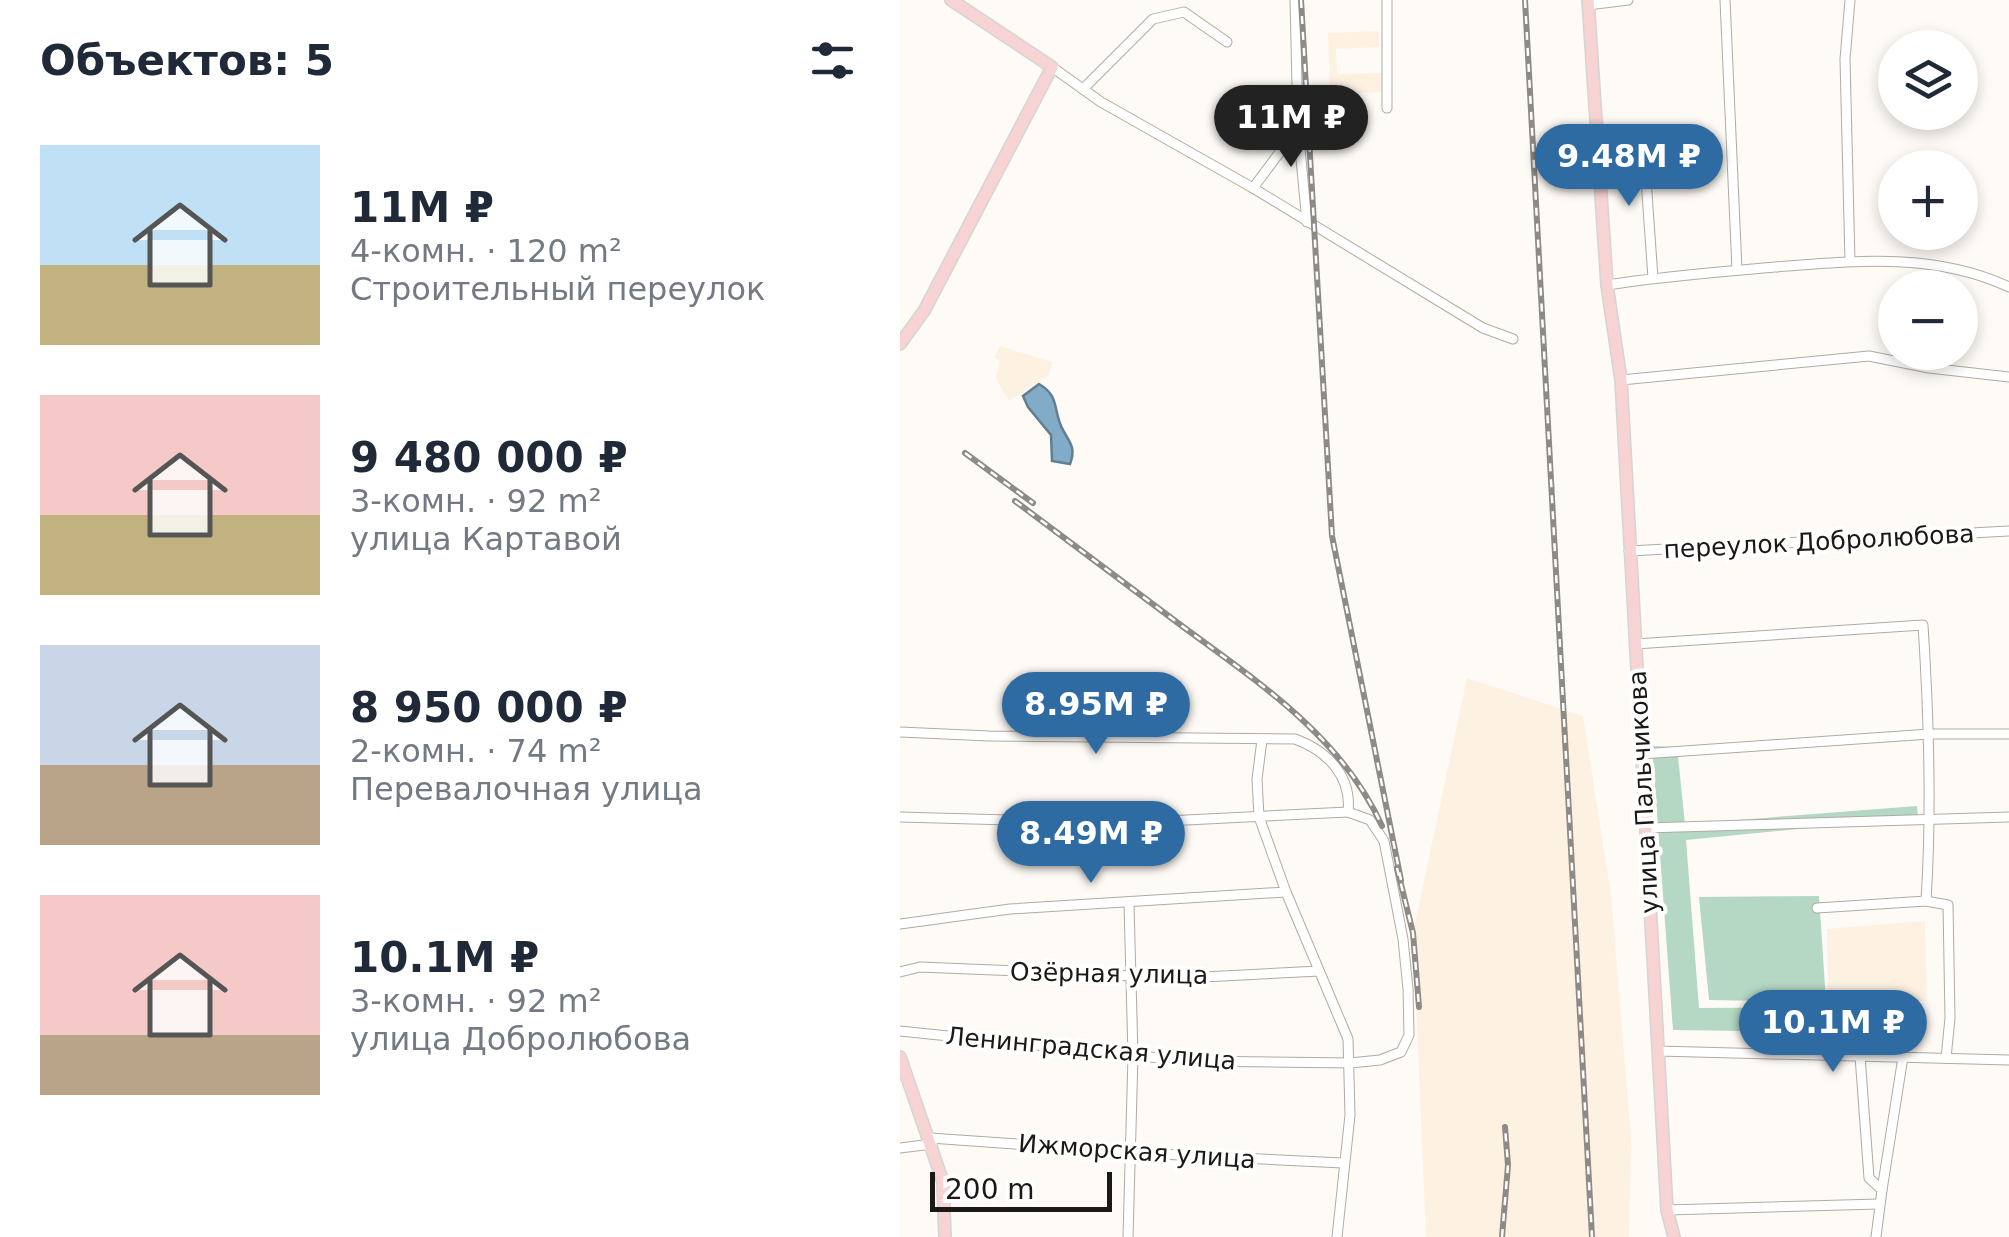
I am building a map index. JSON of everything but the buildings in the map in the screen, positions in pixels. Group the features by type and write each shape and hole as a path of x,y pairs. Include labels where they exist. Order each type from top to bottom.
{"main road":[{"path":"900,344 924,311 1052,67 957,2"},
{"name":"улица Пальчикова","path":"1588,2 1607,285 1621,380 1667,1210 1674,1237"},
{"path":"900,1057 944,1182 945,1237"}],"street":[{"path":"1295,0 1298,128 1308,222"},
{"path":"1387,0 1387,108"},
{"path":"1588,2 1628,0"},
{"path":"1725,0 1736,270"},
{"path":"1850,0 1845,58 1850,262"},
{"path":"1083,89 1153,19 1184,12 1227,42"},
{"path":"1052,67 1483,328 1513,339"},
{"path":"1252,188 1298,128"},
{"path":"1643,138 1653,278"},
{"path":"1607,285 1736,270 1906,260 1940,264 2009,287"},
{"path":"1621,380 1868,356 2009,377"},
{"name":"переулок Добролюбова","path":"1629,550 2009,530"},
{"path":"1635,644 1923,624 1932,819 1926,901"},
{"path":"900,732 1296,739 1310,744 1345,780 1350,792 1348,812 1259,817 1126,823 900,817"},
{"path":"1641,754 1930,734 2009,734"},
{"path":"1262,740 1257,779 1259,817 1348,1039 1350,1115 1337,1237"},
{"name":"Ленинградская улица","path":"900,1031 1188,1061 1350,1063 1380,1060 1401,1052 1409,1035 1408,989 1403,939 1384,841 1370,820 1348,812"},
{"path":"1645,828 2009,817"},
{"path":"900,924 1010,909 1286,892"},
{"path":"1818,908 1926,901 1948,905 1950,1018 1946,1058"},
{"path":"1128,1237 1133,1056 1129,904"},
{"name":"Озёрная улица","path":"900,972 920,967 1182,978 1320,970"},
{"path":"1658,1051 2009,1060"},
{"path":"1860,1056 1869,1178 1882,1190"},
{"path":"1876,1237 1904,1058"},
{"name":"Ижморская улица","path":"900,1148 932,1141 1343,1163"},
{"path":"1667,1210 1879,1204"}],"shaded area":[{"path":"1378,31 1379,47 1336,49 1337,74 1382,73 1383,92 1330,94 1328,33"},
{"path":"1000,346 1052,362 1049,375 1009,401 996,379 1000,361 994,358"},
{"path":"1467,678 1583,716 1611,895 1631,1137 1629,1237 1426,1237 1413,933"},
{"path":"1925,921 1927,1001 1828,1002 1827,929"}],"green space":[{"path":"1652,746 1677,747 1685,824 1917,806 1918,817 1686,840 1699,1008 1878,1007 1878,1033 1673,1030"},
{"path":"1819,896 1826,1002 1709,1000 1699,897"}],"water":[{"path":"1039,384 1053,398 1071,444 1070,464 1052,461 1051,435 1023,396"}],"railway":[{"path":"1301,0 1332,536 1401,880"},
{"path":"1525,0 1592,1237"},
{"path":"965,453 1033,503"},
{"path":"1015,501 1296,714 1345,765 1382,826"},
{"path":"1397,868 1413,933 1419,1007"},
{"path":"1502,1237 1508,1165 1505,1127"}]}
